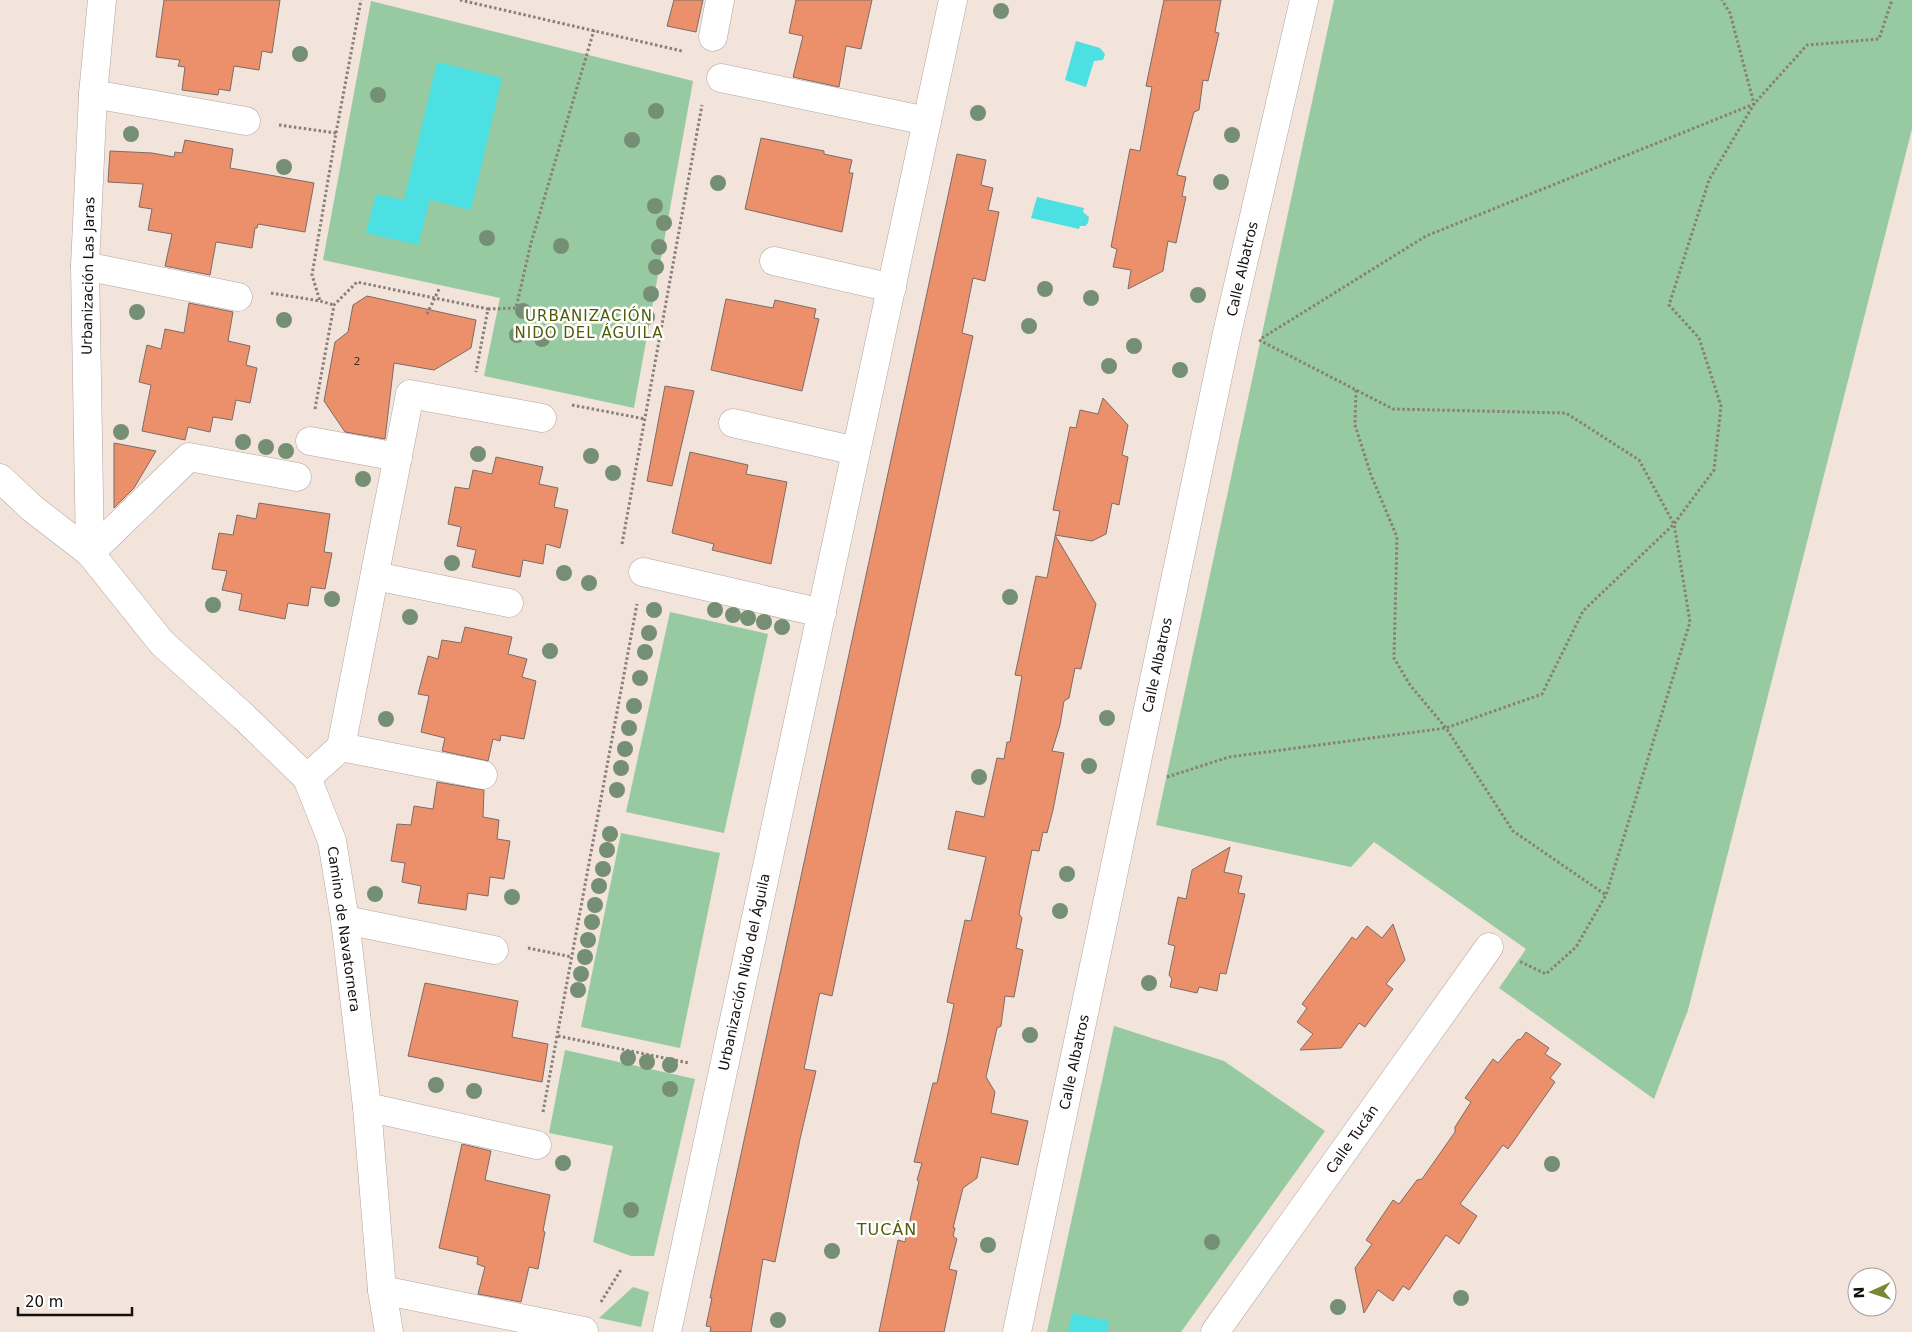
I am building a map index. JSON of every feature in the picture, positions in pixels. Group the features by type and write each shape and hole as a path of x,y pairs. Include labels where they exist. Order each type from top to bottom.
{"street":[{"name":"Urbanización Las Jaras","path":"90,553 85,266 93,94 102,0"},
{"path":"712,37 720,0"},
{"name":"Urbanización Nido del Águila","path":"668,1332 953,0"},
{"name":"Calle Albatros","path":"1017,1332 1228,333 1304,0"},
{"path":"712,86 927,121"},
{"path":"93,94 246,121"},
{"path":"774,261 892,288"},
{"path":"85,266 238,297"},
{"path":"307,778 341,747 376,576 410,394 542,418"},
{"path":"733,423 856,451"},
{"path":"310,441 398,457"},
{"path":"90,553 189,457 297,477"},
{"name":"Camino de Navatornera","path":"0,478 33,509 90,553 162,642 307,778 332,840 345,920 367,1107 382,1290 389,1332"},
{"path":"643,572 822,613"},
{"path":"376,576 509,603"},
{"path":"341,747 483,775"},
{"path":"345,920 494,950"},
{"name":"Calle Tucán","path":"1215,1332 1489,947"},
{"path":"367,1107 537,1145"},
{"path":"382,1290 584,1331"}],"path":[{"path":"320,300 312,275 361,0"},
{"path":"460,0 710,57 712,37"},
{"path":"1722,0 1730,13 1754,104"},
{"path":"1131,788 1229,757 1446,728 1542,694 1583,611 1674,524 1714,470 1720,406 1698,338 1669,305 1709,180 1754,104 1807,45 1879,39 1892,0"},
{"path":"310,441 334,305 357,282 488,309 516,308 531,243 594,30"},
{"path":"537,1145 643,572 621,553 645,419 712,86"},
{"path":"1258,340 1426,236 1754,104"},
{"path":"246,121 336,132"},
{"path":"427,314 440,286"},
{"path":"238,297 242,289 320,300 334,305"},
{"path":"469,404 488,309"},
{"path":"1228,333 1258,340 1394,409 1566,414 1639,460 1674,524 1690,622 1606,895 1576,947 1546,974 1489,947"},
{"path":"1356,390 1355,425 1371,475 1397,537 1394,658 1410,685 1446,728 1513,831 1606,895"},
{"path":"542,418 554,401 645,419"},
{"path":"494,950 510,945 572,957"},
{"path":"558,1036 724,1070"},
{"path":"584,1331 622,1268"}],"green space":[{"path":"1334,0 1912,0 1912,129 1688,1010 1654,1099 1499,988 1526,949 1374,842 1351,867 1156,825"},
{"path":"371,1 693,81 634,408 484,376 500,298 323,260"},
{"path":"670,612 768,634 724,833 626,812"},
{"path":"621,833 720,853 680,1048 581,1027"},
{"path":"1114,1026 1224,1061 1325,1131 1181,1332 1047,1332"},
{"path":"565,1050 695,1079 654,1256 631,1256 593,1242 613,1146 549,1133"},
{"path":"633,1287 649,1292 641,1327 599,1318"}],"water":[{"path":"1076,41 1100,48 1105,54 1103,60 1094,61 1086,87 1065,80"},
{"path":"437,62 502,78 471,210 430,200 418,245 366,233 376,194 404,200"},
{"path":"1037,197 1084,208 1083,212 1089,217 1088,223 1085,226 1080,226 1079,229 1031,218"},
{"path":"1072,1313 1109,1321 1107,1332 1068,1332"}],"building":[{"path":"164,0 280,0 272,53 262,51 259,70 234,66 230,91 219,89 218,95 182,90 185,67 178,66 180,60 156,57"},
{"path":"674,0 703,0 696,32 667,26"},
{"path":"796,0 872,0 861,49 846,46 839,87 793,77 803,36 789,33"},
{"path":"1164,0 1221,0 1215,32 1219,33 1208,81 1203,80 1199,110 1194,112 1177,175 1186,177 1182,196 1186,197 1176,243 1168,241 1163,271 1128,289 1131,270 1113,267 1117,249 1111,247 1130,149 1140,151 1152,87 1146,86"},
{"path":"761,138 824,151 824,154 852,160 849,173 853,173 842,232 745,209"},
{"path":"185,140 233,149 230,168 314,183 305,232 258,224 257,228 255,228 252,248 216,242 210,275 165,266 172,234 148,230 152,209 139,207 143,184 108,182 110,151 152,153 174,157 175,152 182,153"},
{"path":"957,154 986,160 981,185 993,188 988,210 999,212 985,281 973,278 962,333 973,336 832,996 820,993 819,996 804,1069 816,1071 775,1262 763,1259 751,1332 710,1332 711,1327 706,1326 712,1298 710,1298"},
{"path":"367,296 476,320 471,348 434,370 394,363 385,439 345,432 324,401 335,342 348,332 353,305"},
{"path":"726,299 773,308 775,300 816,309 814,318 819,319 802,391 711,370"},
{"path":"189,303 233,312 228,341 250,346 246,365 257,368 250,403 236,400 232,420 213,417 210,432 188,427 185,440 142,431 151,385 139,382 147,345 161,349 165,329 184,333"},
{"path":"665,386 694,391 672,486 647,481"},
{"path":"1103,398 1128,425 1122,455 1128,457 1119,505 1112,503 1106,534 1092,541 1055,535 1060,511 1053,510 1070,427 1076,428 1080,410 1098,414"},
{"path":"114,443 156,451 134,488 114,508"},
{"path":"690,452 748,465 746,474 787,482 771,564 712,550 714,544 672,533"},
{"path":"496,457 543,467 539,484 558,488 554,507 568,510 560,548 546,544 543,564 523,560 520,577 472,567 476,550 457,546 461,527 448,524 455,487 469,489 473,470 492,474"},
{"path":"259,503 330,514 324,552 332,553 325,589 311,587 308,606 288,603 285,619 239,610 242,594 222,590 227,571 212,569 219,533 233,535 237,515 256,519"},
{"path":"1055,535 1096,604 1081,669 1075,668 1069,698 1064,701 1060,725 1052,751 1064,753 1053,810 1047,833 1043,832 1039,851 1032,850 1019,914 1022,918 1016,948 1023,950 1014,997 1005,996 1001,1026 997,1028 986,1077 995,1092 991,1113 1028,1121 1018,1165 981,1157 977,1178 963,1188 953,1228 955,1228 953,1236 957,1239 949,1269 957,1271 944,1332 879,1332 898,1240 905,1242 919,1181 917,1180 922,1163 914,1162 933,1083 937,1083 947,1038 954,1004 947,1002 965,920 971,921 986,857 948,849 956,811 984,817 997,758 1004,759 1007,742 1010,742 1022,676 1015,675 1036,576 1047,578"},
{"path":"465,627 512,637 508,654 527,659 522,677 536,681 524,739 501,735 500,741 493,739 488,761 442,751 445,738 421,732 429,696 418,694 428,656 438,659 442,640 461,643"},
{"path":"437,782 484,790 483,817 499,820 497,839 510,841 504,879 490,877 488,896 468,893 466,910 418,903 421,886 402,882 405,863 391,861 397,824 411,825 414,806 433,809"},
{"path":"1230,847 1224,872 1242,876 1238,893 1245,894 1226,974 1220,973 1217,991 1199,987 1197,993 1170,987 1172,979 1169,975 1175,946 1168,944 1178,897 1186,899 1192,870"},
{"path":"1393,924 1405,960 1386,984 1393,989 1365,1027 1359,1023 1341,1048 1300,1050 1313,1034 1297,1022 1307,1008 1302,1004 1352,937 1356,940 1367,926 1382,938"},
{"path":"425,983 518,1001 512,1037 548,1044 542,1082 408,1056"},
{"path":"1526,1032 1549,1048 1545,1054 1561,1064 1550,1078 1555,1082 1508,1149 1503,1145 1460,1204 1477,1216 1459,1244 1446,1235 1409,1290 1403,1286 1393,1301 1378,1290 1364,1313 1355,1268 1372,1244 1366,1240 1393,1200 1399,1204 1417,1180 1422,1179 1455,1132 1455,1127 1471,1102 1465,1098 1493,1059 1498,1063"},
{"path":"462,1144 491,1151 485,1180 550,1195 538,1269 529,1267 521,1302 478,1294 485,1267 477,1264 478,1257 439,1248"}],"district":[{"name":"URBANIZACIÓN NIDO DEL ÁGUILA","path":"589,324"},
{"name":"TUCÁN","path":"887,1229"}]}
